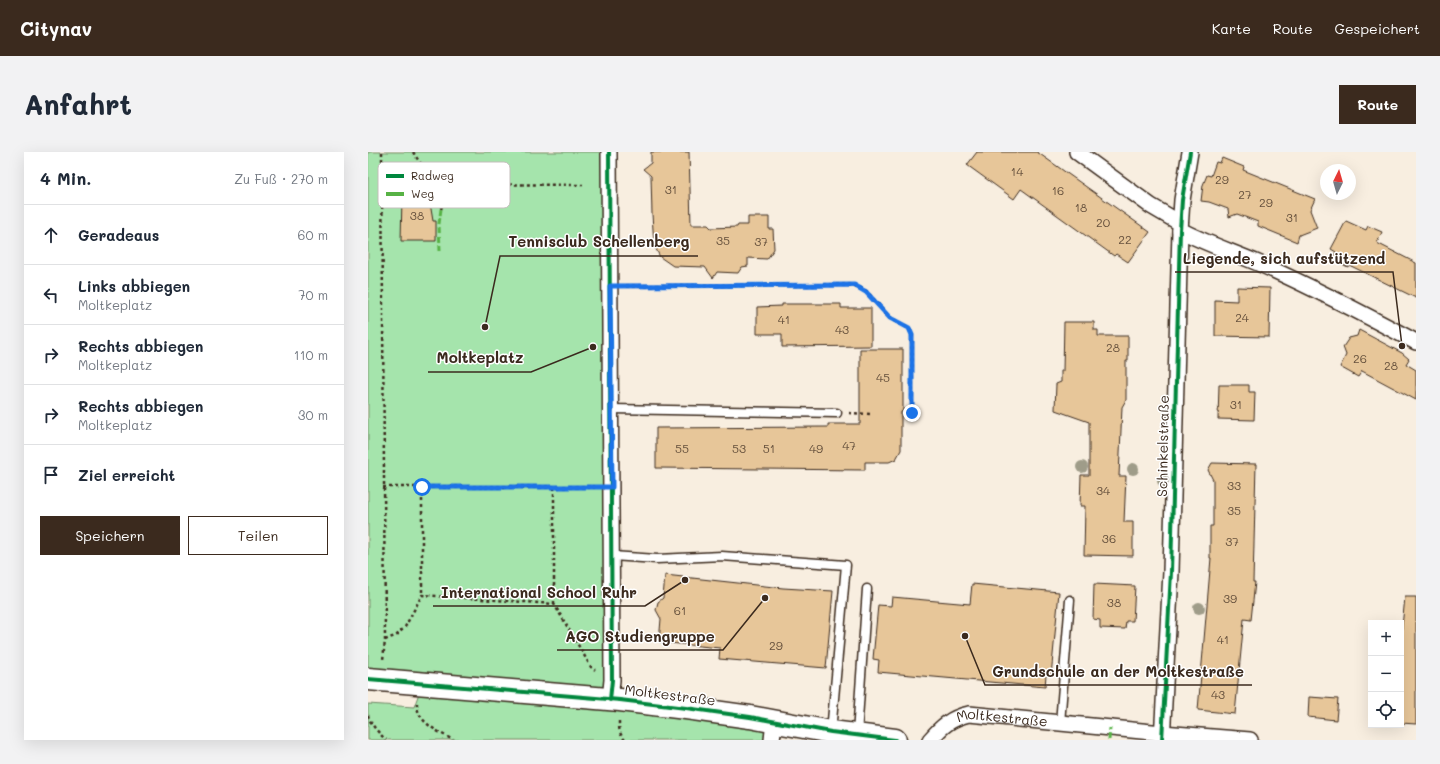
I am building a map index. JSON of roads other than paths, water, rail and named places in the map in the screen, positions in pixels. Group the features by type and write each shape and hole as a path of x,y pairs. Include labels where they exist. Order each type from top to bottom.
{"street":[{"path":"609,152 612,487 611,690"},
{"path":"1077,152 1180,227 1216,247 1257,263 1329,296 1416,342"},
{"name":"Schinkelstraße","path":"1162,737 1171,556 1180,227 1182,200 1190,152"},
{"name":"Moltkestraße","path":"374,680 418,684 611,690 773,730 831,732 895,740"},
{"name":"Moltkestraße","path":"930,740 948,722 957,717 969,714 1060,723 1162,737 1250,740"}],"lane":[{"path":"611,409 836,413"},
{"path":"612,556 657,559 722,556 846,565 831,732"},
{"path":"857,735 867,589"},
{"path":"1060,723 1070,600"}],"place":[{"name":"Tennisclub Schellenberg","path":"485,327"},
{"name":"Liegende, sich aufstützend","path":"1402,346"},
{"name":"Moltkeplatz","path":"593,347"},
{"name":"International School Ruhr","path":"685,580"},
{"name":"AGO Studiengruppe","path":"765,598"},
{"name":"Grundschule an der Moltkestraße","path":"965,636"}]}
